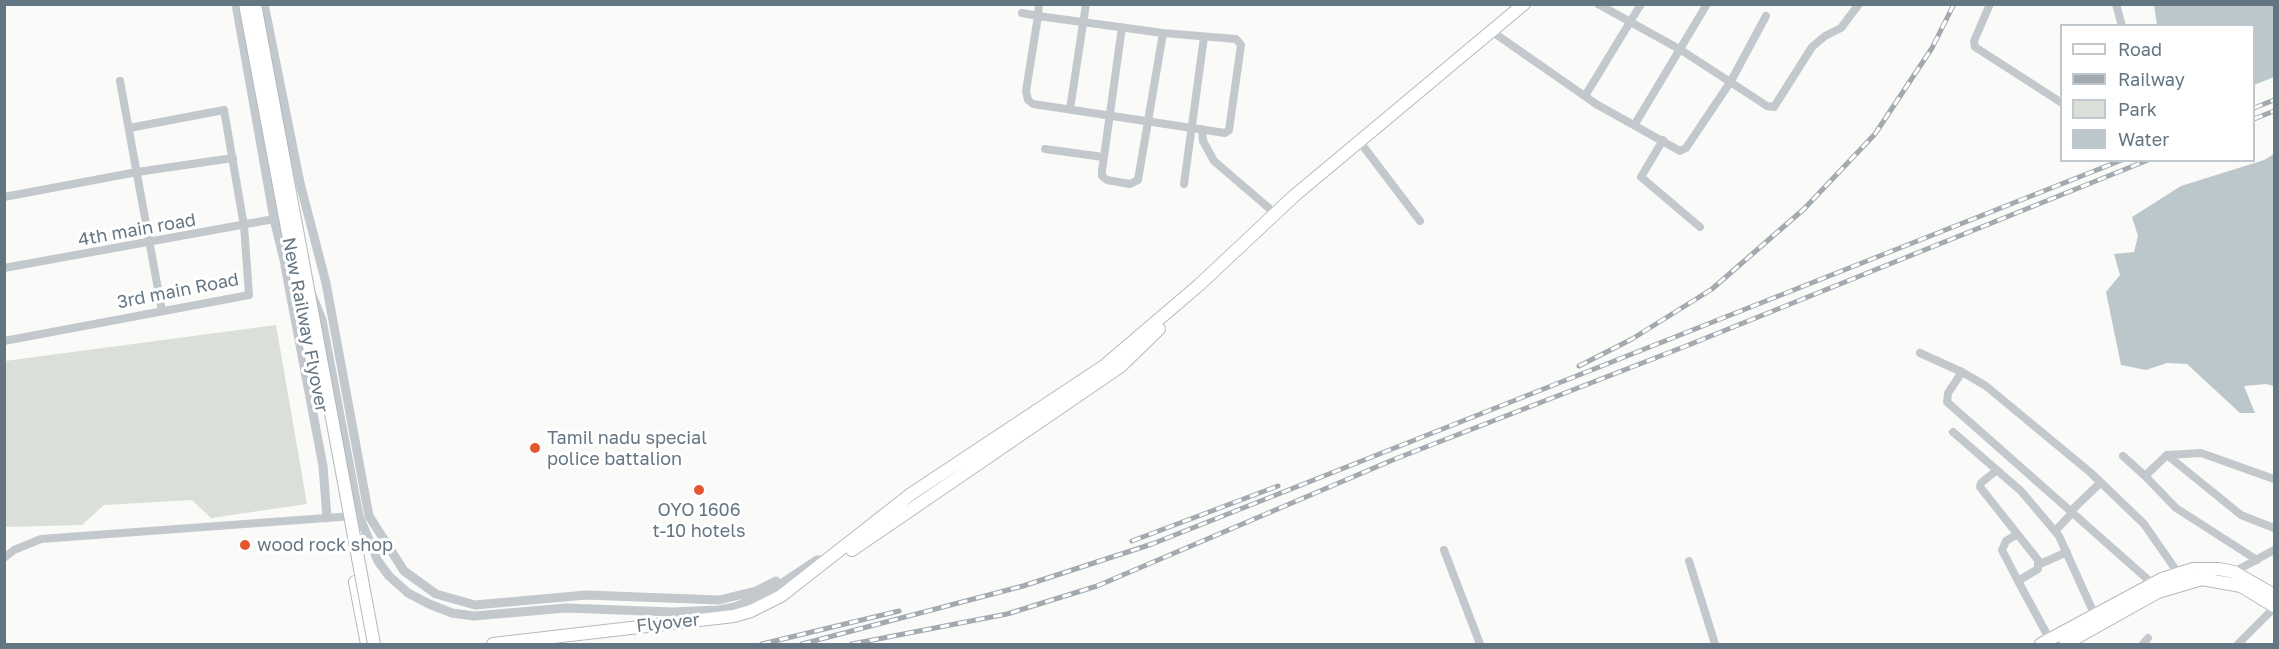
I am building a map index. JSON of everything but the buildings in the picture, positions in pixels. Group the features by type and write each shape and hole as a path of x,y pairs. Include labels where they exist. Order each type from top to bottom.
{"main road":[{"name":"New Railway Flyover","path":"245,4 367,645"},
{"name":"New Railway Flyover","path":"255,4 272,84 323,378 374,645"},
{"path":"1277,214 1524,4"},
{"path":"1277,214 1535,4"},
{"name":"Flyover","path":"493,645 734,616 766,605 815,569 831,561 1121,366 1277,214"},
{"path":"2070,643 2097,621 2153,584 2178,573 2207,568 2234,572 2274,595"},
{"name":"Flyover","path":"550,645 742,621 770,609 815,569"},
{"path":"2046,642 2158,592 2202,579 2241,586 2274,607"}],"street":[{"path":"236,4 274,219 285,262 323,466 327,518"},
{"path":"264,4 300,183 326,283 369,516 404,571 436,594 475,604 586,595 719,600 756,591 804,564 815,569"},
{"path":"1022,13 1038,16 1163,33 1236,39 1241,45 1229,130 1226,133 1034,104 1028,100 1026,92 1038,16 1039,4"},
{"path":"1070,109 1086,4"},
{"path":"1598,4 1630,24 1681,50 1767,106 1774,107 1812,47 1825,36 1841,28 1859,4"},
{"path":"1585,96 1641,4"},
{"path":"1635,124 1707,4"},
{"path":"1990,4 1974,41 1975,47 2060,102"},
{"path":"2116,4 2121,24"},
{"path":"1497,35 1585,96 1677,149 1683,150 1731,81 1766,16"},
{"path":"1122,27 1111,117 1103,157 1102,176 1107,180 1134,183 1138,180 1163,33"},
{"path":"1184,184 1204,37"},
{"path":"120,81 162,311"},
{"name":"3rd main Road","path":"4,341 249,295 244,226 224,110 129,128"},
{"path":"1202,129 1203,141 1214,161 1277,214"},
{"path":"1663,140 1641,177 1700,227"},
{"path":"1363,146 1420,221"},
{"path":"1046,149 1103,157"},
{"path":"4,197 137,172 232,158"},
{"name":"4th main road","path":"4,268 274,219"},
{"path":"285,262 293,261 320,274 326,283"},
{"path":"285,262 315,298 322,320 359,516 378,561 402,587 429,604 452,613 474,616 566,608 672,612 719,610 735,607 766,594 815,569"},
{"path":"1920,352 1986,386 2100,483 2144,524 2178,573"},
{"path":"1962,372 1948,393 1947,402 2153,584"},
{"path":"1953,432 2021,491 2055,531 2067,552 2097,621"},
{"path":"2145,476 2168,455 2201,453 2274,479"},
{"path":"2168,455 2241,515 2274,528"},
{"path":"2123,456 2176,508 2257,560"},
{"path":"1996,470 1981,483 1980,487 2040,564"},
{"path":"2055,531 2100,483"},
{"path":"4,558 14,550 41,539 369,516"},
{"path":"2016,535 2006,541 2002,550 2046,642"},
{"path":"1444,550 1480,645"},
{"path":"2234,572 2274,550"},
{"path":"2018,581 2038,568 2040,564 2067,552"},
{"path":"1689,561 1715,645"},
{"path":"2238,645 2274,607"}],"green space":[{"path":"276,325 307,504 211,518 192,500 104,505 82,525 5,527 5,361"}],"water":[{"path":"2154,5 2274,5 2274,77 2255,85 2255,24 2157,24"},
{"path":"2274,154 2274,386 2266,384 2244,386 2255,413 2240,413 2187,364 2167,363 2146,370 2121,365 2106,292 2120,275 2114,254 2134,252 2138,236 2132,217 2181,186 2264,160"}],"railway":[{"path":"1579,366 1632,339 1712,289 1804,209 1875,134 1932,48 1954,4"},
{"path":"2255,108 2274,100"},
{"path":"2255,119 2274,111"},
{"path":"802,644 1023,586 1152,544 2117,162"},
{"path":"852,644 1007,614 1097,586 1395,459 1686,346 2143,162"},
{"path":"1132,541 1278,486"},
{"path":"762,644 899,611"}],"place":[{"name":"Tamil nadu special police battalion","path":"535,448"},
{"name":"OYO 1606 t-10 hotels","path":"699,490"},
{"name":"wood rock shop","path":"245,545"}]}
